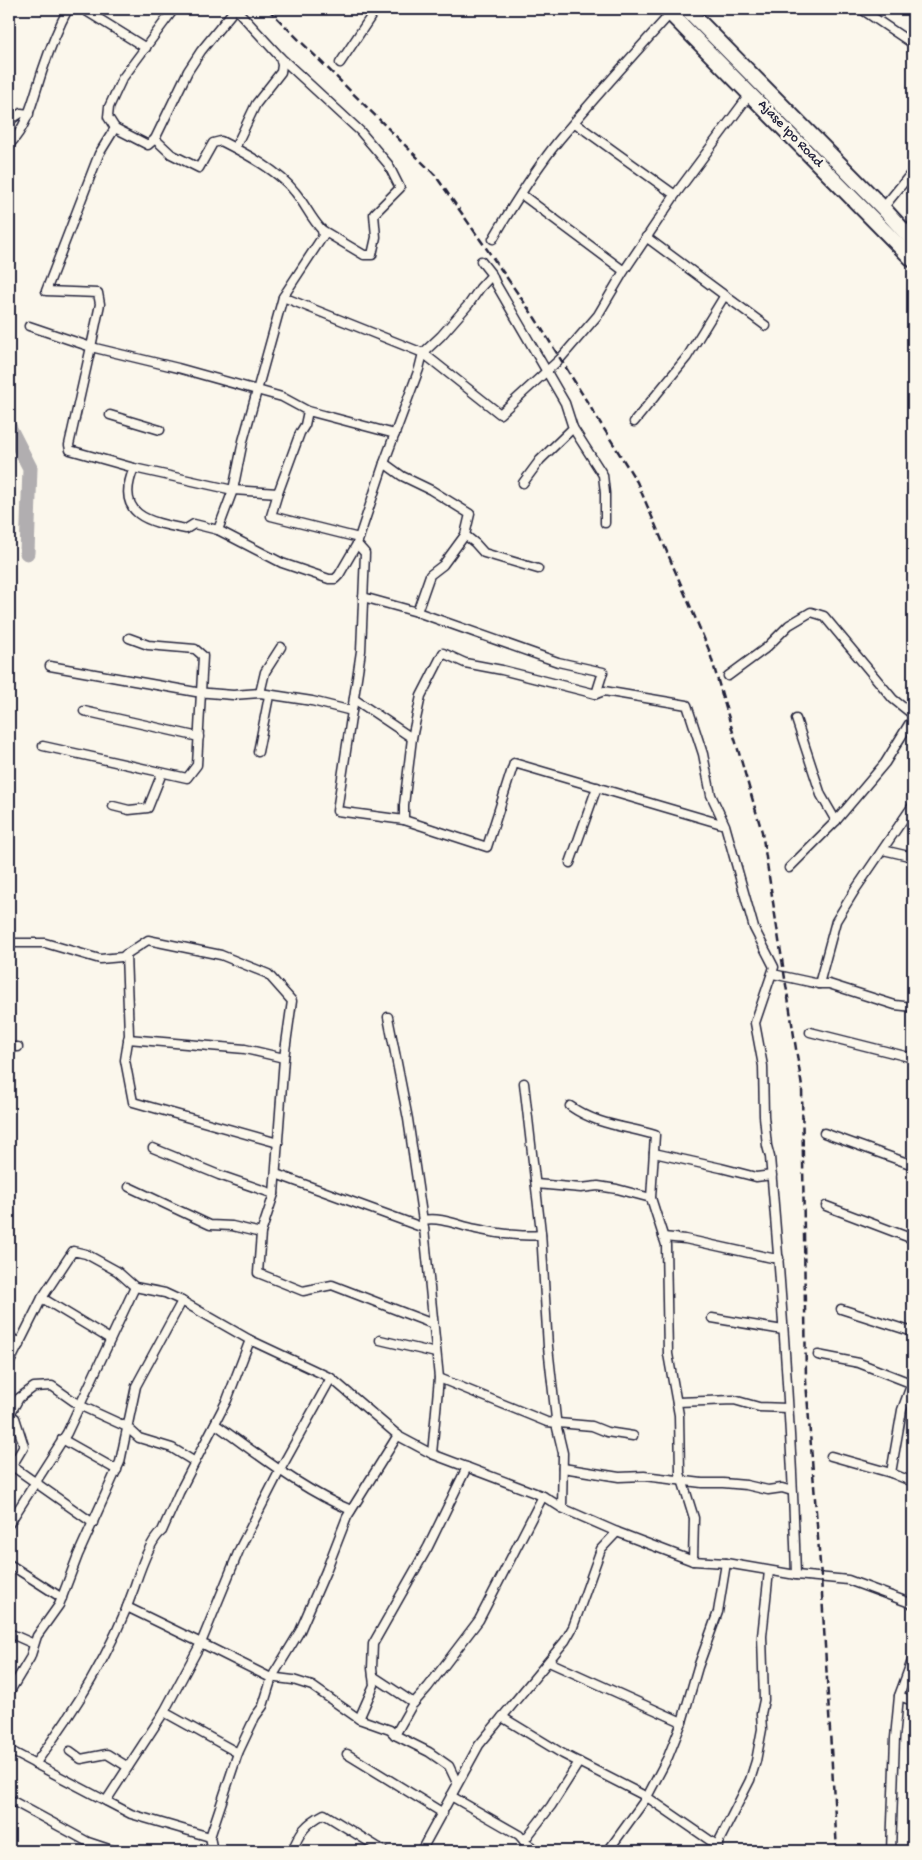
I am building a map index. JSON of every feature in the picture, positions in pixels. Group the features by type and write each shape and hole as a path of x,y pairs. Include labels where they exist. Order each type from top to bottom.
{"highway":[{"name":"Ajase Ipo Road","path":"668,11 913,260"},
{"name":"Ajase Ipo Road","path":"693,11 913,241"}],"street":[{"path":"9,146 20,132 29,114 57,32 68,9"},
{"path":"83,9 146,48"},
{"path":"155,139 170,154 199,168 213,143 221,141 235,148 286,182 322,230 364,255 372,255 376,237 374,214 400,188 388,164 360,131 280,57 235,9 201,51 188,71 155,139 148,145 115,128 108,117 109,107 122,79 174,9"},
{"path":"340,63 376,9"},
{"path":"861,9 913,44"},
{"path":"493,239 521,194 559,141 668,11"},
{"path":"235,148 256,104 281,72 280,57"},
{"path":"283,297 423,353 500,414 547,372 598,314 646,236 750,94"},
{"path":"9,122 21,113 29,114"},
{"path":"575,123 675,196"},
{"path":"115,128 99,154 46,291 98,293 100,304 69,445 70,450 134,468 233,490 278,493"},
{"path":"883,208 913,171"},
{"path":"521,194 624,271"},
{"path":"218,530 233,490 256,390 283,297 322,236 322,230"},
{"path":"646,236 766,326"},
{"path":"481,261 492,275 565,403 573,428 603,475 605,523"},
{"path":"134,468 129,480 128,498 136,514 159,524 186,529 194,524 218,530 282,563 329,579 335,579 358,541 384,463 420,369 423,353 441,336 492,275"},
{"path":"634,422 687,357 725,295"},
{"path":"29,326 91,347 162,364 282,397 308,411 395,434"},
{"path":"308,411 305,425 300,433 271,516 358,541 365,553 360,651 337,810 404,820 487,847 514,763 725,825"},
{"path":"110,415 160,430"},
{"path":"523,483 540,460 573,428"},
{"path":"384,463 402,476 431,490 470,514 465,535 443,565 430,575 417,612"},
{"path":"465,535 484,553 538,569"},
{"path":"363,597 417,612 558,662 603,672 596,694"},
{"path":"728,676 766,648 789,625 811,612 824,616 894,699 913,716"},
{"path":"43,746 187,778 197,765 204,656 195,649 148,644 129,638"},
{"path":"260,693 265,672 280,647"},
{"path":"404,820 412,738 421,696 443,653 465,663 502,670 596,694 604,691 688,705 703,754 712,794 725,825 754,928 774,967 754,1023 764,1066 764,1116 772,1175 778,1258 796,1575"},
{"path":"50,666 202,693 233,695 260,693 269,696 312,701 352,711"},
{"path":"258,752 269,696"},
{"path":"354,699 412,738"},
{"path":"84,710 199,737"},
{"path":"796,719 821,795 836,821"},
{"path":"789,868 836,821 885,763 909,724 913,721"},
{"path":"113,806 129,810 148,808 162,773"},
{"path":"570,863 597,787"},
{"path":"819,984 836,921 913,805"},
{"path":"883,850 913,857"},
{"path":"9,943 46,943 100,959 122,957 148,940 221,955 268,974 292,1001 284,1058 274,1194 261,1233 258,1273 303,1291 332,1285 433,1324"},
{"path":"126,954 128,1039 125,1060 132,1102 278,1143"},
{"path":"773,974 819,984 829,984 895,1005 913,1007"},
{"path":"388,1017 408,1119 423,1224 439,1378 432,1454"},
{"path":"810,1032 913,1058"},
{"path":"128,1039 245,1049 284,1058"},
{"path":"9,1047 18,1047"},
{"path":"524,1083 541,1235 548,1347 557,1423 563,1453 562,1508"},
{"path":"570,1106 589,1117 611,1126 634,1129 655,1135 651,1198 664,1237 666,1253 668,1354 679,1414 680,1472 694,1518 693,1561"},
{"path":"824,1133 913,1165"},
{"path":"153,1148 219,1175 274,1194"},
{"path":"654,1153 756,1178 772,1175"},
{"path":"276,1174 423,1224 433,1218 449,1220 476,1229 530,1236 541,1235"},
{"path":"536,1184 581,1188 598,1186 651,1198"},
{"path":"129,1187 210,1225 232,1226 261,1233"},
{"path":"826,1206 913,1238"},
{"path":"664,1237 685,1238 778,1258"},
{"path":"9,1364 42,1298 73,1251 86,1254 117,1271 135,1287 165,1293 250,1340 331,1378 398,1435 432,1454 543,1496 562,1508 617,1532 693,1561 726,1563 796,1575 848,1580 913,1604"},
{"path":"9,1524 62,1440 135,1287"},
{"path":"42,1298 110,1339"},
{"path":"9,1693 11,1686 30,1658 37,1636 59,1605 78,1555 120,1462 136,1386 182,1301"},
{"path":"840,1309 913,1332"},
{"path":"712,1318 783,1330"},
{"path":"9,1335 19,1345"},
{"path":"35,1764 63,1726 108,1649 157,1534 162,1531 178,1493 228,1400 250,1340"},
{"path":"380,1340 436,1353"},
{"path":"818,1355 859,1364 913,1383 902,1410 891,1473"},
{"path":"106,1801 164,1712 201,1643 240,1548 280,1470 331,1378"},
{"path":"439,1378 547,1422 592,1426 607,1432 634,1436"},
{"path":"93,1523 12,1466 24,1446 15,1418 9,1415 19,1398 34,1387 52,1386 80,1405 127,1427 139,1438 172,1448 195,1462"},
{"path":"677,1402 734,1400 759,1407 787,1408"},
{"path":"215,1424 280,1470 331,1502 351,1510"},
{"path":"213,1851 210,1837 219,1815 238,1753 255,1717 263,1706 272,1677 300,1631 351,1510 398,1435"},
{"path":"62,1440 117,1470"},
{"path":"831,1456 891,1473 913,1482"},
{"path":"359,1719 374,1685 373,1644 428,1546 467,1467"},
{"path":"562,1468 619,1477 644,1476 702,1483 738,1484 768,1490 782,1488 792,1491"},
{"path":"395,1734 414,1703 479,1620 543,1496"},
{"path":"421,1851 479,1745 565,1641 601,1549 617,1532"},
{"path":"608,1851 647,1798 668,1757 682,1722 718,1612 726,1563"},
{"path":"9,1564 62,1598"},
{"path":"502,1717 579,1762 647,1798 716,1849 750,1780 760,1737 764,1700 762,1636 769,1571"},
{"path":"127,1607 229,1658 272,1677 293,1680 312,1686 359,1719 390,1730 429,1752 449,1766 458,1783"},
{"path":"9,1633 34,1644"},
{"path":"890,1851 895,1738 899,1696 913,1658"},
{"path":"549,1662 682,1722"},
{"path":"373,1676 414,1703"},
{"path":"899,1696 913,1701"},
{"path":"164,1712 238,1753"},
{"path":"9,1750 131,1814 210,1837"},
{"path":"70,1751 81,1759 107,1754 128,1768"},
{"path":"347,1754 443,1812"},
{"path":"524,1841 551,1806 579,1762"},
{"path":"451,1796 520,1835 524,1841 538,1851"},
{"path":"9,1799 88,1842 116,1851"},
{"path":"292,1851 300,1834 310,1821 324,1814 384,1851"}],"waterway":[{"path":"9,427 30,468 27,553"}],"railway":[{"path":"268,9 435,175 535,318 637,482 709,650 762,832 802,1087 806,1381 821,1577 837,1851"}]}
